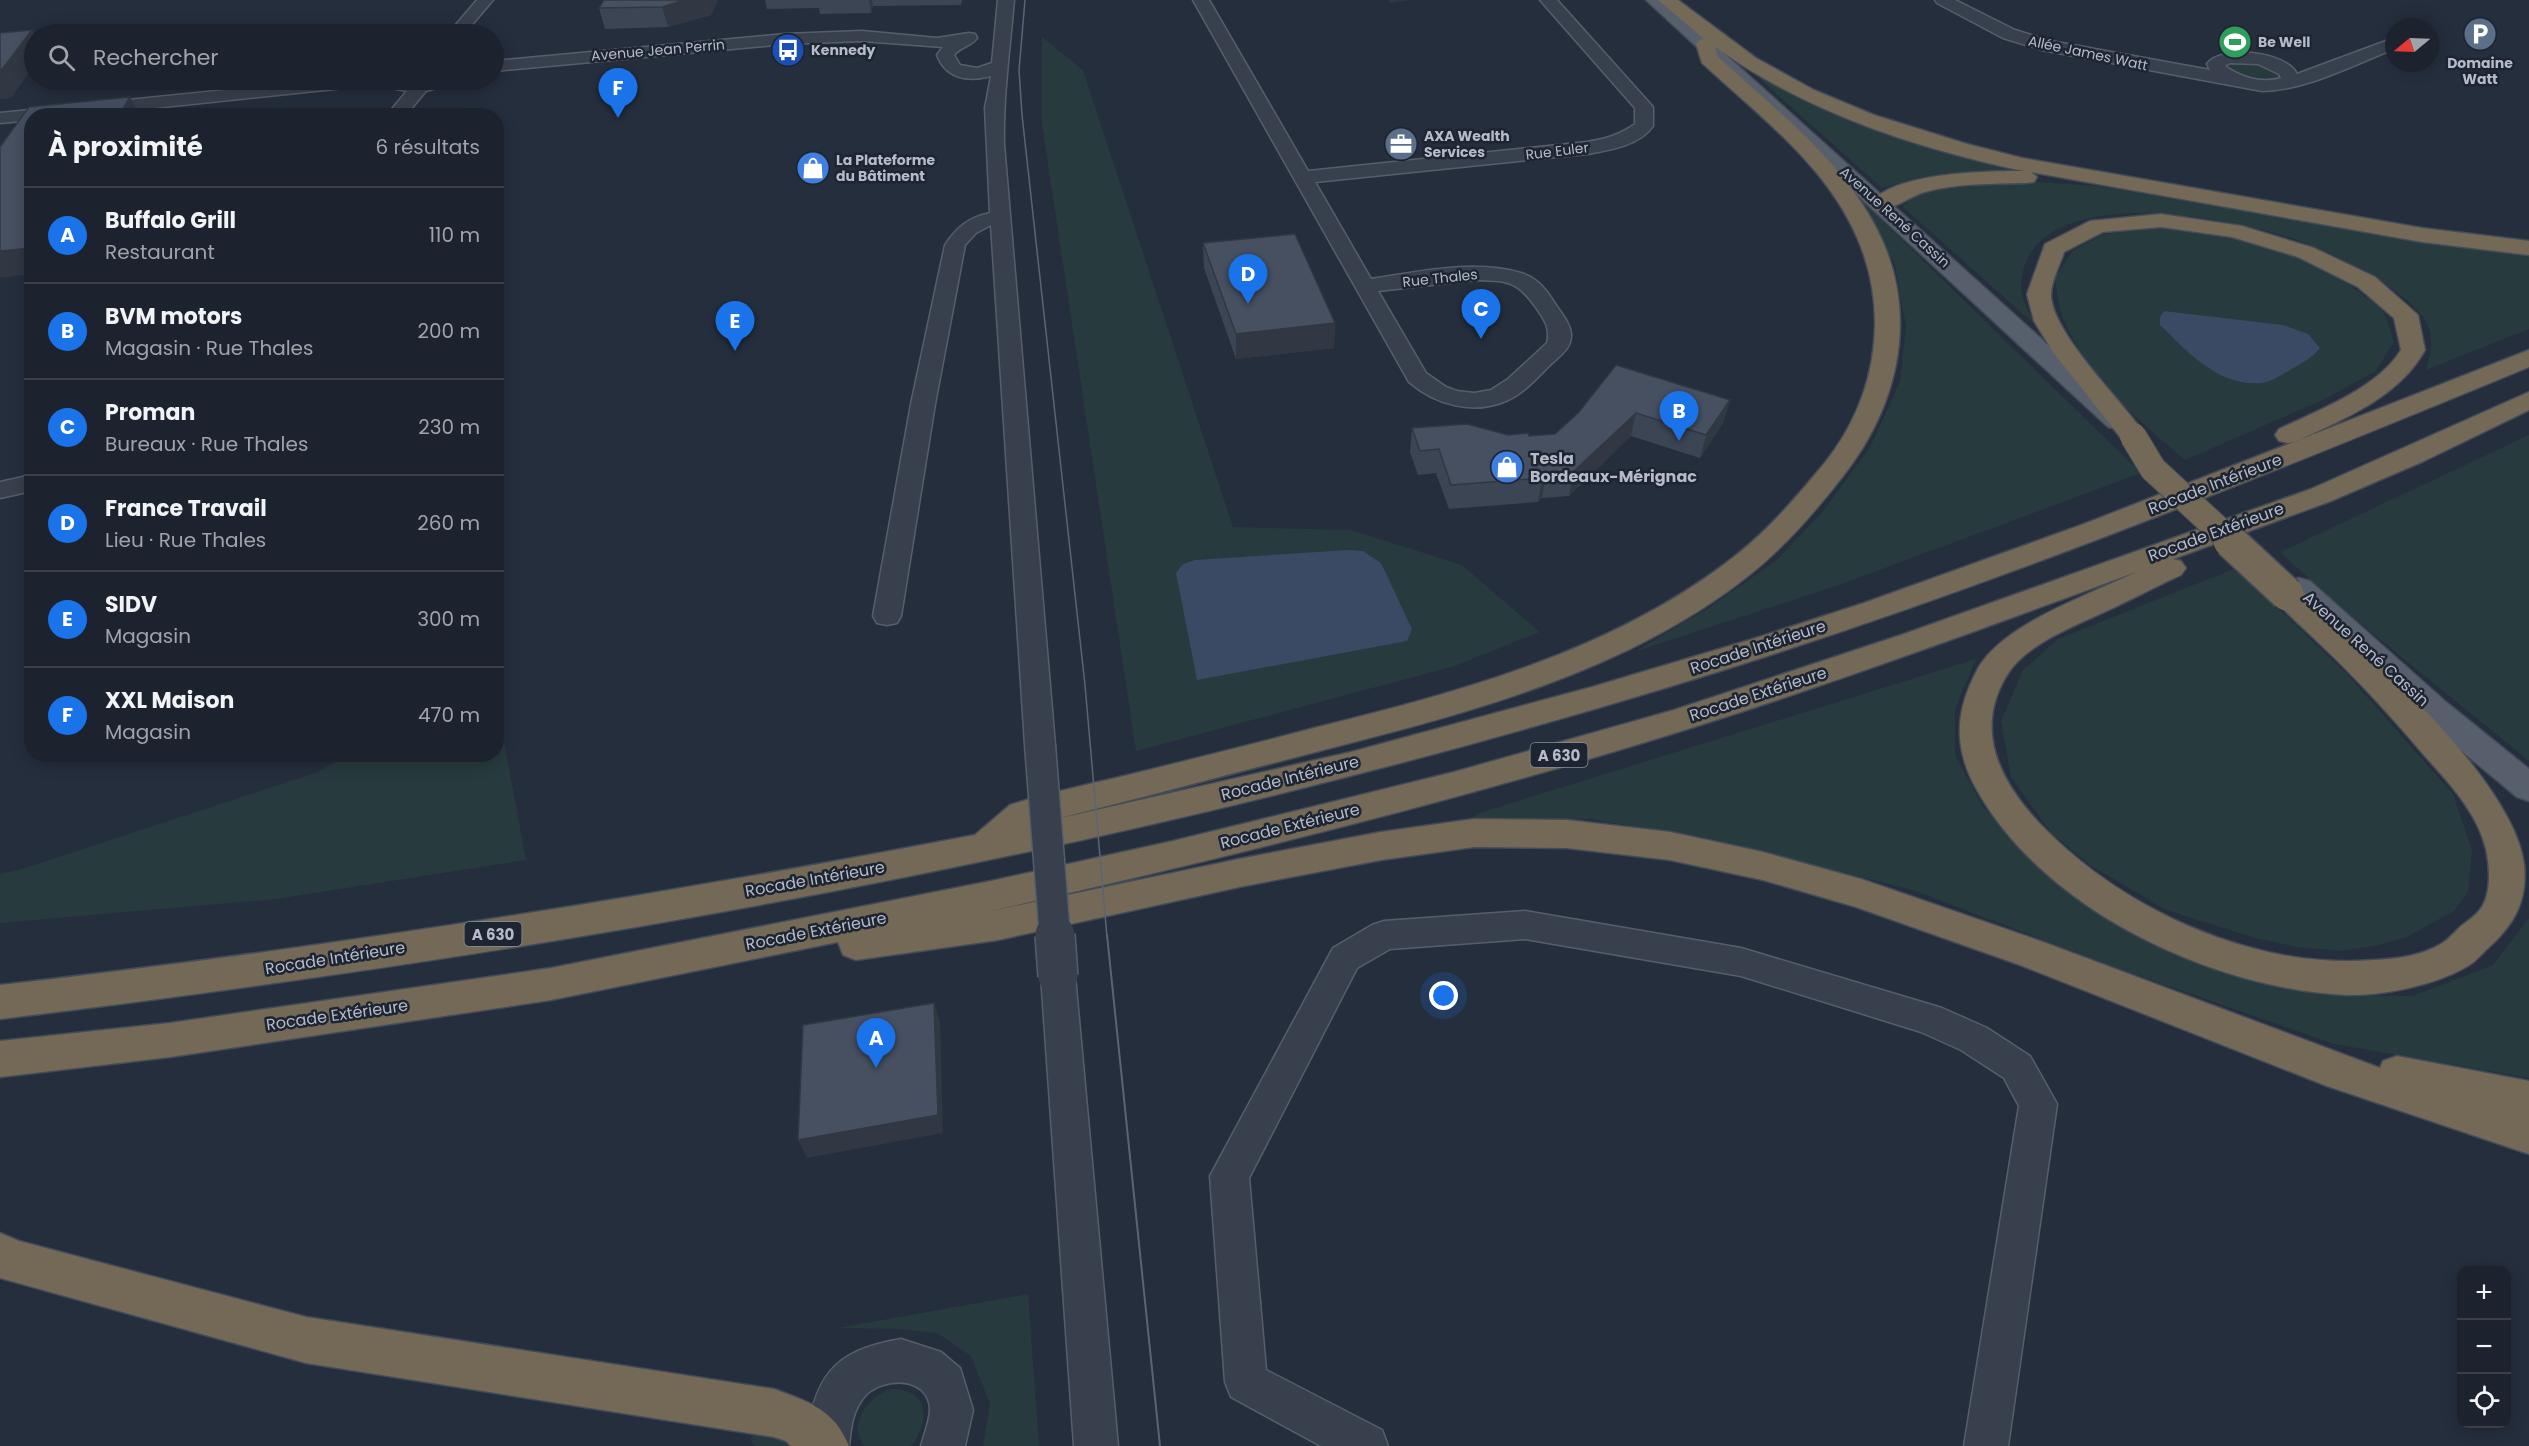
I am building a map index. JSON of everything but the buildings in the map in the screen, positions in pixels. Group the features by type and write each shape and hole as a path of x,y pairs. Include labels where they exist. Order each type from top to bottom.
{"highway":[{"path":"1667,0 1727,47 1793,88 1863,117 1966,151 2022,164 2422,235"},
{"path":"983,848 1022,814 1386,723 1546,672 1658,620 1726,579 1787,527 1833,474 1864,427 1882,381 1888,346 1889,310 1883,275 1870,239 1849,204 1819,166 1709,59 1705,44"},
{"path":"1881,204 1900,192 1935,184 1983,178 2028,176 2078,180 2377,231 2529,248"},
{"path":"2051,548 2312,424 2368,393 2404,366 2414,349 2412,329 2401,310 2356,276 2304,251 2271,239 2225,228 2160,220 2109,224 2083,231 2064,240 2049,254 2041,273 2039,295 2049,324 2060,344 2133,436 2153,469 2293,591 2338,642 2403,708 2454,767 2490,815 2505,853 2507,888 2499,913 2479,939 2449,957 2412,973 2368,979 2294,973 2245,962 2186,942 2128,913 2080,883 2041,848 2007,811 1982,770 1974,729 1980,700 1993,671 2022,642 2064,618 2321,495"},
{"name":"Rocade Intérieure","path":"0,1002 180,981 616,915 983,848 1172,808 1436,741 1655,680 1883,607 2051,548 2529,358"},
{"name":"Rocade Extérieure","path":"0,1059 170,1040 551,984 991,896 1173,855 1454,785 1682,718 1904,645 2321,495 2414,455 2529,400"},
{"path":"551,984 998,925 1244,872 1381,846 1474,833 1567,834 1670,846 1764,866 1861,894 2033,954 2341,1073 2529,1135"},
{"path":"2276,1047 2406,1076 2529,1099"},
{"path":"0,1255 11,1261 306,1340 774,1413 802,1423 826,1446"}],"main road":[{"name":"Avenue René Cassin","path":"1655,0 2133,436"},
{"name":"Avenue René Cassin","path":"2293,591 2529,788"},
{"name":"Avenue René Cassin","path":"2433,710 2529,808"}],"street":[{"path":"465,24 485,0"},
{"path":"991,0 994,40 992,70 986,86 994,108 1000,218 1040,745 1096,1446"},
{"path":"994,40 1006,0"},
{"name":"Rue Thales","path":"1201,0 1417,377 1428,388 1464,400 1487,399 1509,390 1558,345 1561,335 1558,324 1531,286 1508,275 1478,273 1366,285"},
{"name":"Rue Euler","path":"1302,177 1587,148 1615,143 1633,136 1644,126 1644,107 1548,0"},
{"name":"Allée James Watt","path":"1943,0 2009,34 2048,46 2266,85 2285,83"},
{"path":"945,56 948,49 963,39"},
{"name":"Avenue Jean Perrin","path":"504,65 828,40 937,42 963,39 994,40"},
{"name":"Avenue Jean Perrin","path":"504,73 828,40 919,47 945,56 946,63 954,69 972,74 992,70"},
{"path":"2285,83 2385,46"},
{"path":"2242,81 2222,73 2216,64 2226,58 2235,57 2270,62 2287,71 2290,80 2285,83"},
{"path":"98,108 275,90"},
{"path":"402,108 417,90"},
{"path":"0,118 24,116"},
{"path":"887,616 923,404 955,244 964,230 982,219 1000,218"},
{"path":"0,490 24,485"},
{"path":"1366,1446 1246,1382 1229,1176 1346,958 1384,934 1525,925 1741,962 1929,1019 1974,1039 2017,1067 2038,1104 1986,1446"},
{"path":"826,1446 830,1413 837,1397 849,1382 866,1369 885,1361 905,1359 923,1364 938,1374 948,1390 952,1410 950,1430 943,1446"}],"green space":[{"path":"1042,37 1083,70 1233,527 1351,530 1462,565 1540,632 1455,666 1136,751 1042,124"},
{"path":"2236,62 2259,63 2280,74 2280,77 2259,80 2238,75 2229,66"},
{"path":"1743,64 1785,89 2024,170 1921,177 1882,188"},
{"path":"2039,182 2096,186 2402,237 2529,253 2529,329 2426,370 2431,337 2424,318 2399,294 2347,262 2297,240 2267,231 2228,222 2138,213 2095,217 2058,229 2033,250 2021,289 2033,323 1903,207 1915,195 1948,188"},
{"path":"1861,200 2141,473 1839,585 1634,652 1707,609 1777,560 1823,511 1870,447 1900,382 1906,327 1895,265"},
{"path":"2149,227 2233,238 2288,253 2314,264 2379,307 2394,342 2376,371 2323,400 2185,460 2132,413 2099,378 2073,339 2063,318 2058,298 2055,278 2072,251 2101,235"},
{"path":"2529,435 2529,761 2338,605 2280,552"},
{"path":"2236,568 2347,674 2453,794 2472,850 2468,892 2454,911 2407,937 2374,946 2340,951 2297,947 2255,938 2166,910 2090,865 2052,834 2011,777 2001,721 2023,670 2058,639"},
{"path":"1976,659 1955,709 1955,755 1982,805 2034,865 2121,929 2224,973 2323,995 2413,996 2493,965 2529,918 2529,1078 2334,1044 2125,971 1913,890 1699,837 1589,819 1475,823 1476,814"},
{"path":"504,741 526,860 276,899 0,923 0,874 22,869 318,772 334,762 504,762"},
{"path":"1028,1294 1039,1446 983,1446 990,1404 971,1356 937,1333 897,1329 838,1328"},
{"path":"890,1389 903,1390 919,1400 924,1416 918,1436 911,1446 864,1446 858,1429 862,1412 874,1398"},
{"path":"760,1426 795,1446 755,1446 750,1440"}],"water":[{"path":"2164,311 2283,325 2308,334 2320,348 2314,355 2280,376 2261,383 2245,383 2218,374 2193,356 2160,325 2160,317"},
{"path":"1348,550 1363,551 1381,563 1412,629 1407,641 1197,680 1176,573 1183,564 1195,560"}],"tram line":[{"path":"1025,0 1019,70 1022,115 1085,685 1107,937"},
{"path":"1107,935 1160,1446"}],"place":[{"name":"Domaine Watt","path":"2480,34"},
{"name":"Be Well","path":"2235,42"},
{"name":"Kennedy","path":"788,50"},
{"name":"XXL Maison","path":"618,118"},
{"name":"AXA Wealth Services","path":"1401,144"},
{"name":"La Plateforme du Bâtiment","path":"813,168"},
{"name":"France Travail","path":"1248,304"},
{"name":"Proman","path":"1481,339"},
{"name":"SIDV","path":"735,351"},
{"name":"BVM motors","path":"1679,441"},
{"name":"Tesla Bordeaux-Mérignac","path":"1507,467"},
{"name":"Buffalo Grill","path":"876,1068"}]}
